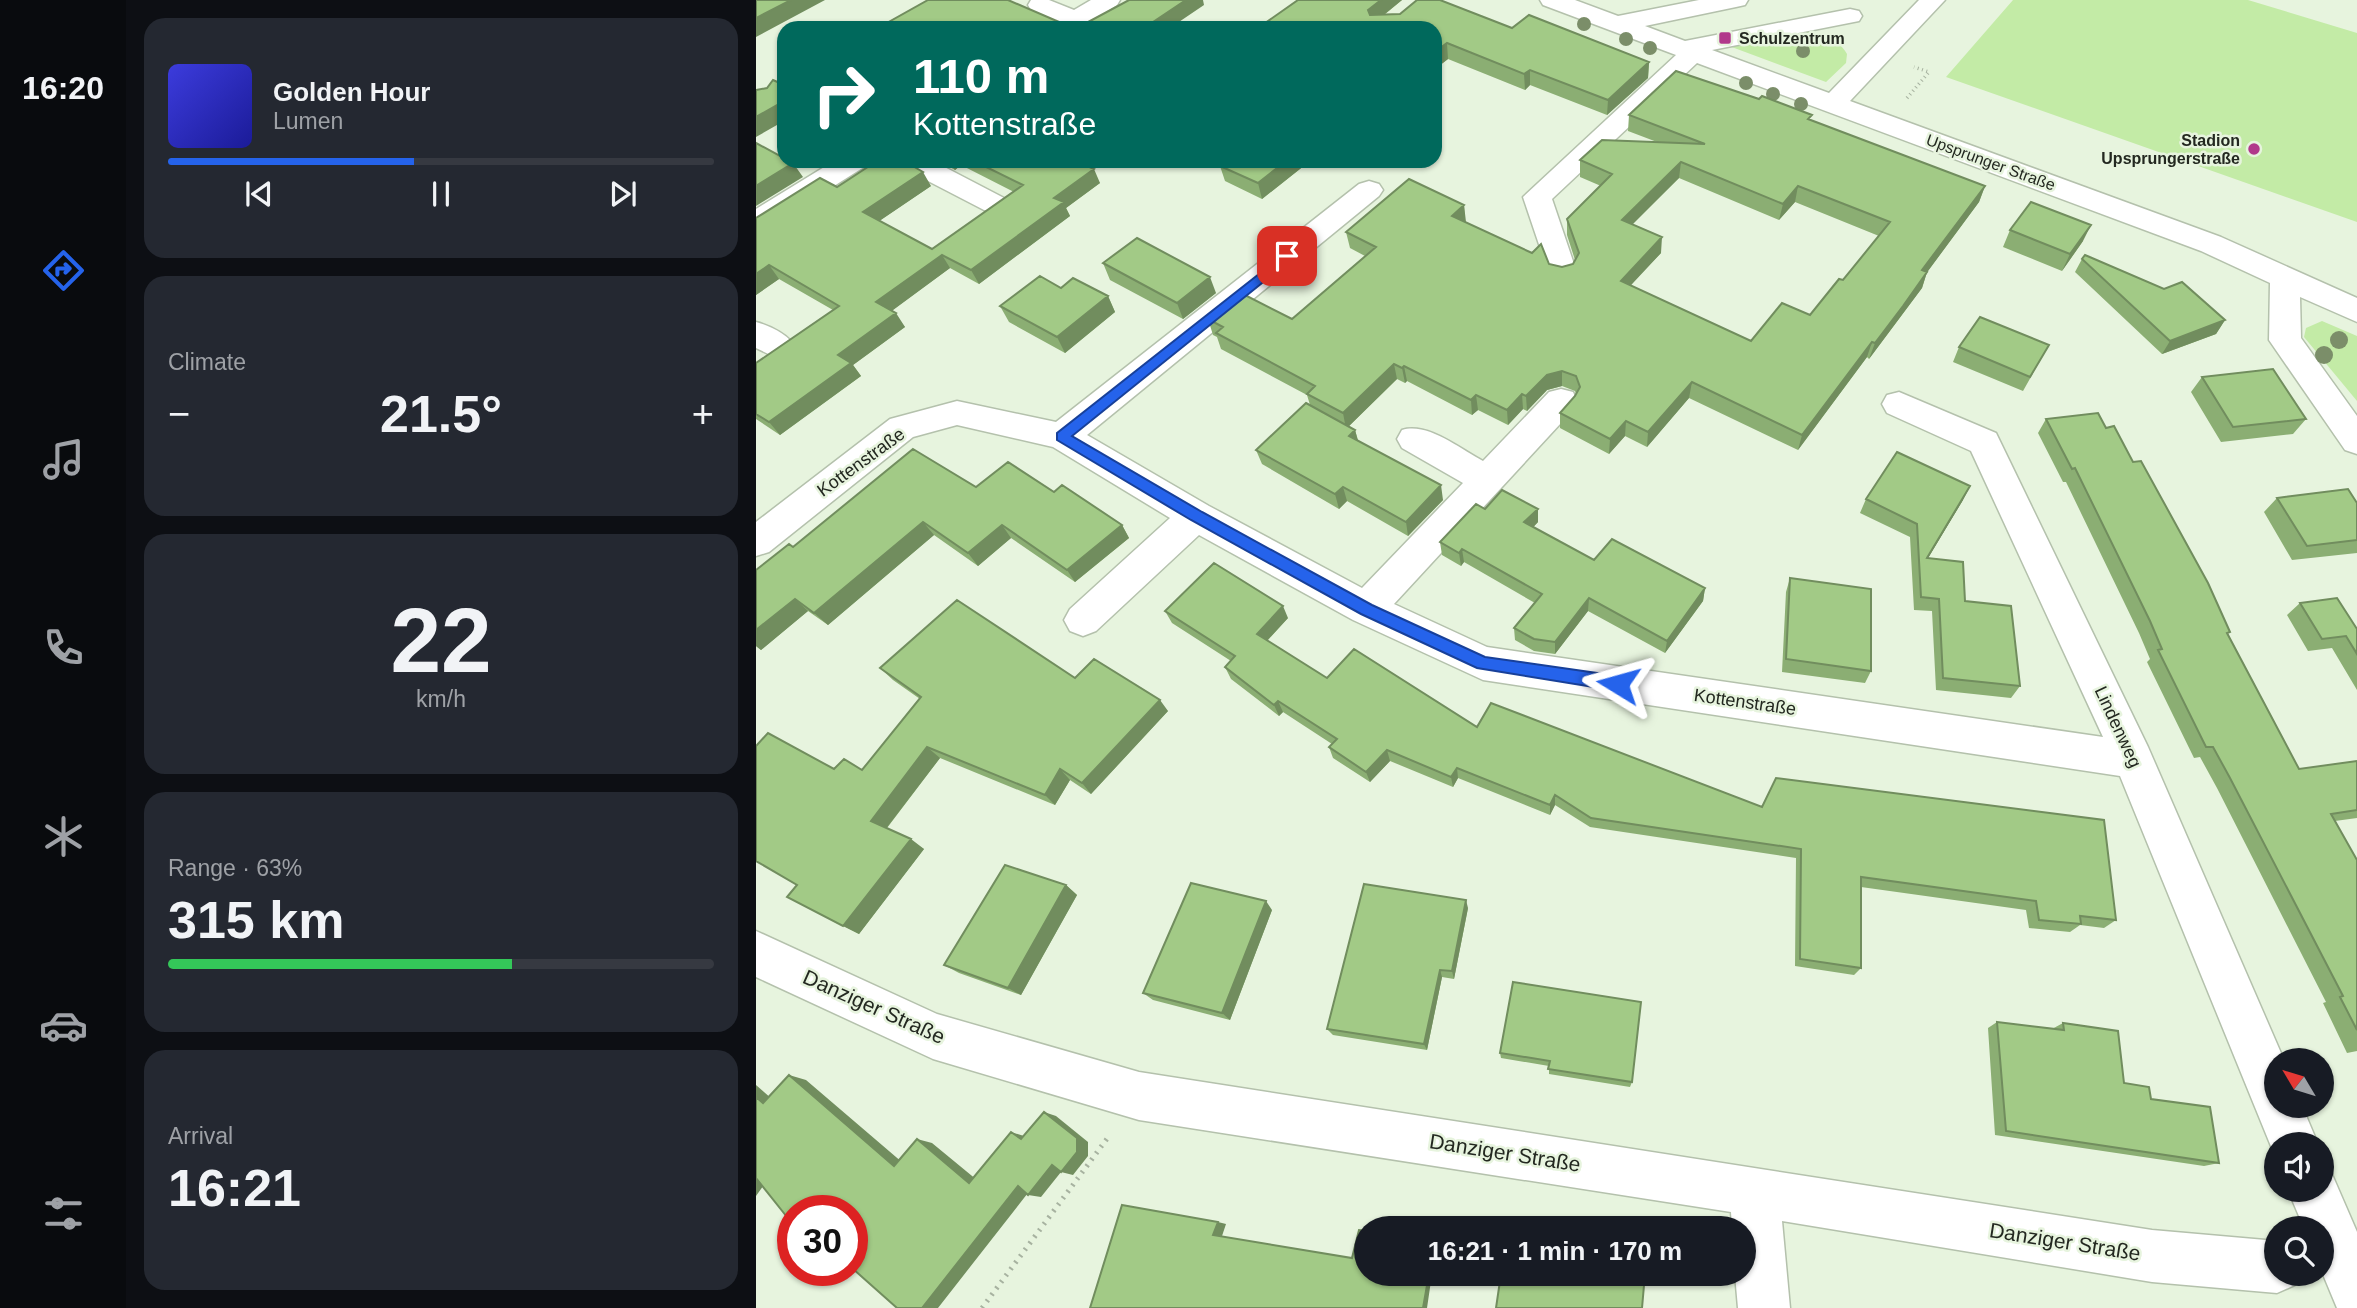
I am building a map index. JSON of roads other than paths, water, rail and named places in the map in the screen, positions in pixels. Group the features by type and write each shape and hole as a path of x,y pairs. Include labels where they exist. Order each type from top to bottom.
{"street":[{"path":"1075,21 1108,0"},
{"name":"Upsprunger Straße","path":"1552,0 2211,244 2357,312"},
{"path":"1579,10 1626,0"},
{"path":"1616,24 1736,0"},
{"path":"1833,104 1933,0"},
{"path":"1651,37 1784,10 1804,1 1902,33"},
{"path":"1040,5 1065,21"},
{"path":"1561,270 1537,197 1687,51 1850,16"},
{"path":"756,222 843,168"},
{"path":"925,168 995,204"},
{"path":"1062,436 1370,191"},
{"path":"2285,279 2284,340 2357,441"},
{"path":"1366,609 1561,401"},
{"name":"Lindenweg","path":"1899,404 1984,442 2134,760 2264,1073"},
{"name":"Kottenstraße","path":"756,542 902,428 957,413 1062,436 1196,516 1366,609 1483,663 2134,760"},
{"path":"1414,439 1486,478"},
{"path":"1083,620 1196,516"},
{"name":"Danziger Straße","path":"756,954 933,1036 1139,1096 1754,1191 2152,1256 2264,1266"},
{"path":"1754,1191 1764,1308"},
{"path":"2318,1202 2346,1276"}],"place":[{"name":"Schulzentrum","path":"1725,38"},
{"name":"Stadion Upsprungerstraße","path":"2254,149"}]}
